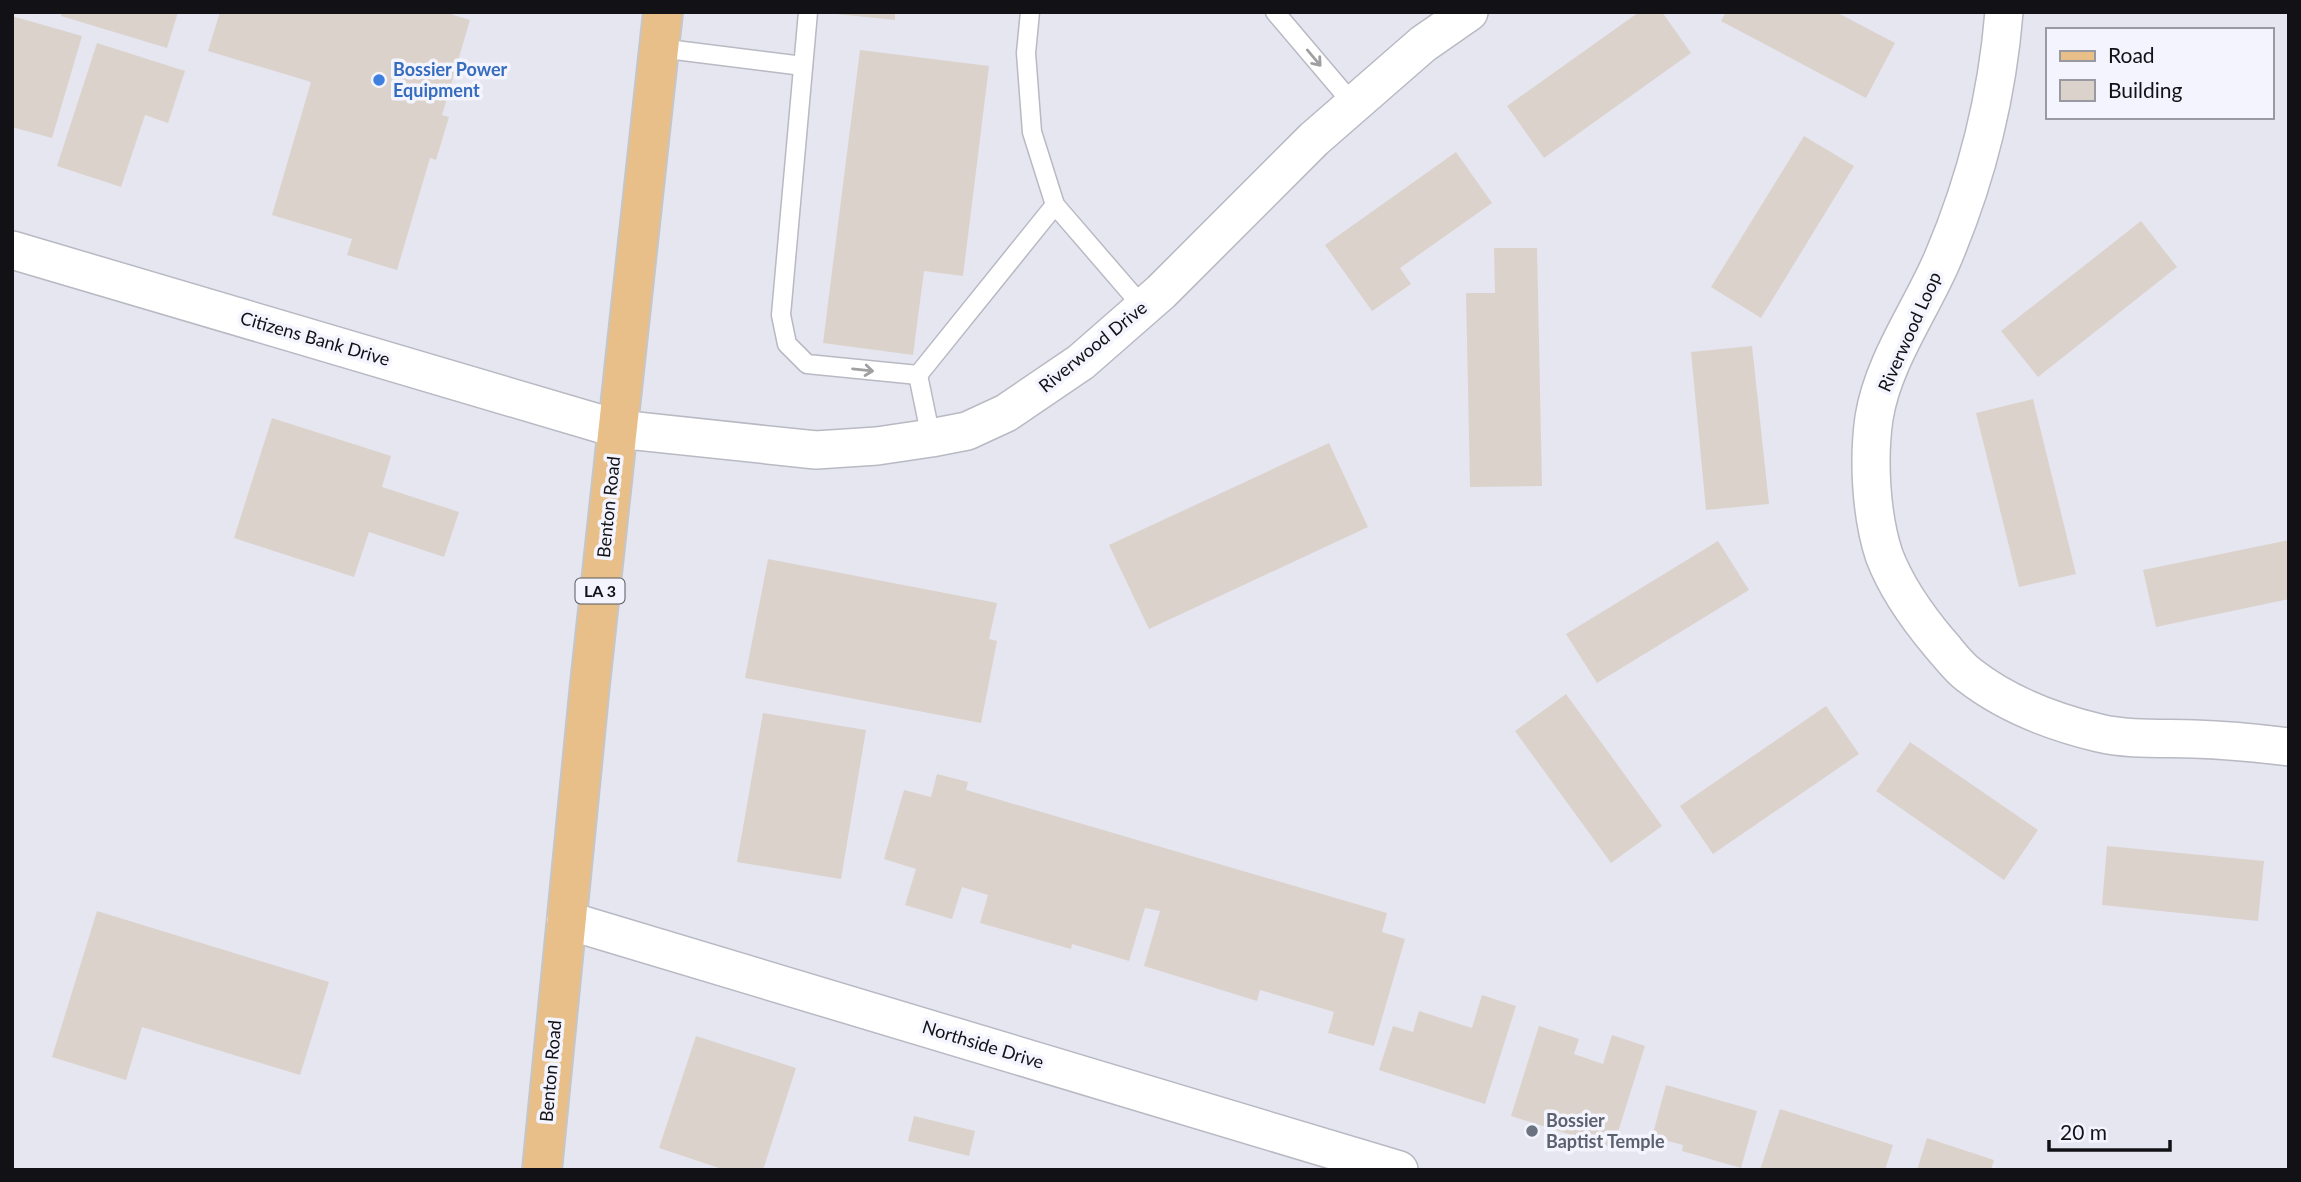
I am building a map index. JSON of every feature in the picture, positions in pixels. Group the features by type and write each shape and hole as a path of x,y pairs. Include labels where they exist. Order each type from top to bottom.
{"main road":[{"name":"Benton Road","path":"542,1170 661,30"}],"street":[{"name":"Riverwood Drive","path":"618,429 816,450 877,446 967,431 1006,413 1081,362 1143,307 1314,139 1423,44 1469,12"},
{"name":"Riverwood Loop","path":"2004,12 1999,67 1988,125 1968,192 1943,259 1888,372 1875,416 1873,501 1884,554 1905,598 1934,636 1967,674 2007,700 2055,720 2101,734 2232,740 2289,747"},
{"name":"Citizens Bank Drive","path":"12,250 618,429"},
{"name":"Northside Drive","path":"566,920 1399,1170"}],"lane":[{"path":"808,12 781,315 788,344 807,364 918,375"},
{"path":"1030,12 1026,53 1032,132 1055,205 1143,307"},
{"path":"1275,12 1353,104"},
{"path":"661,30 803,66"},
{"path":"918,375 1055,205"},
{"path":"918,375 931,438"}],"building":[{"path":"62,12 178,12 167,48 61,16"},
{"path":"220,12 444,12 470,20 442,115 449,117 436,160 430,158 397,270 347,255 352,239 272,215 311,82 208,51"},
{"path":"895,12 895,20 836,14"},
{"path":"1639,12 1662,12 1691,53 1544,158 1507,106"},
{"path":"1726,12 1836,12 1895,43 1866,98 1721,21"},
{"path":"12,16 82,36 52,138 12,127"},
{"path":"97,43 185,71 168,123 145,115 121,187 57,166"},
{"path":"860,50 989,66 963,276 924,271 913,355 823,343"},
{"path":"1804,136 1854,166 1761,318 1711,287"},
{"path":"1456,152 1492,203 1400,268 1411,284 1372,311 1325,245"},
{"path":"2141,221 2177,267 2038,377 2001,331"},
{"path":"1494,248 1537,248 1542,486 1470,487 1466,293 1495,293"},
{"path":"1752,346 1769,504 1706,510 1691,352"},
{"path":"2033,399 2076,574 2019,587 1976,413"},
{"path":"272,418 391,456 382,487 459,512 444,557 369,532 354,577 234,538"},
{"path":"1329,443 1368,527 1149,629 1109,545"},
{"path":"2289,540 2289,599 2156,627 2143,570"},
{"path":"1718,541 1749,590 1597,683 1566,634"},
{"path":"768,559 997,603 989,639 997,641 981,723 745,678"},
{"path":"1566,694 1662,826 1611,863 1515,731"},
{"path":"1826,706 1859,754 1713,854 1680,806"},
{"path":"763,713 866,730 841,879 737,862"},
{"path":"1910,742 2038,830 2004,880 1876,791"},
{"path":"937,774 968,782 966,790 1387,913 1382,932 1405,939 1374,1046 1328,1033 1334,1012 1260,990 1257,1001 1144,966 1160,911 1145,908 1129,961 1072,944 1071,949 980,923 988,895 962,887 952,919 905,905 916,869 884,859 904,790 931,797"},
{"path":"2107,846 2264,861 2258,921 2102,905"},
{"path":"97,911 329,982 300,1075 142,1027 126,1080 52,1057"},
{"path":"1482,995 1516,1006 1485,1104 1379,1070 1393,1026 1413,1032 1419,1011 1472,1028"},
{"path":"1539,1026 1579,1039 1574,1054 1603,1064 1612,1035 1645,1046 1613,1148 1511,1116"},
{"path":"696,1036 796,1068 763,1170 725,1170 659,1148"},
{"path":"1666,1085 1757,1111 1741,1168 1682,1151 1683,1145 1652,1137"},
{"path":"1780,1109 1893,1145 1885,1170 1760,1170"},
{"path":"914,1116 975,1131 969,1156 908,1141"},
{"path":"1927,1138 1994,1160 1991,1170 1917,1170"}],"place":[{"name":"Bossier Power Equipment","path":"379,80"},
{"name":"Bossier Baptist Temple","path":"1532,1131"}]}
